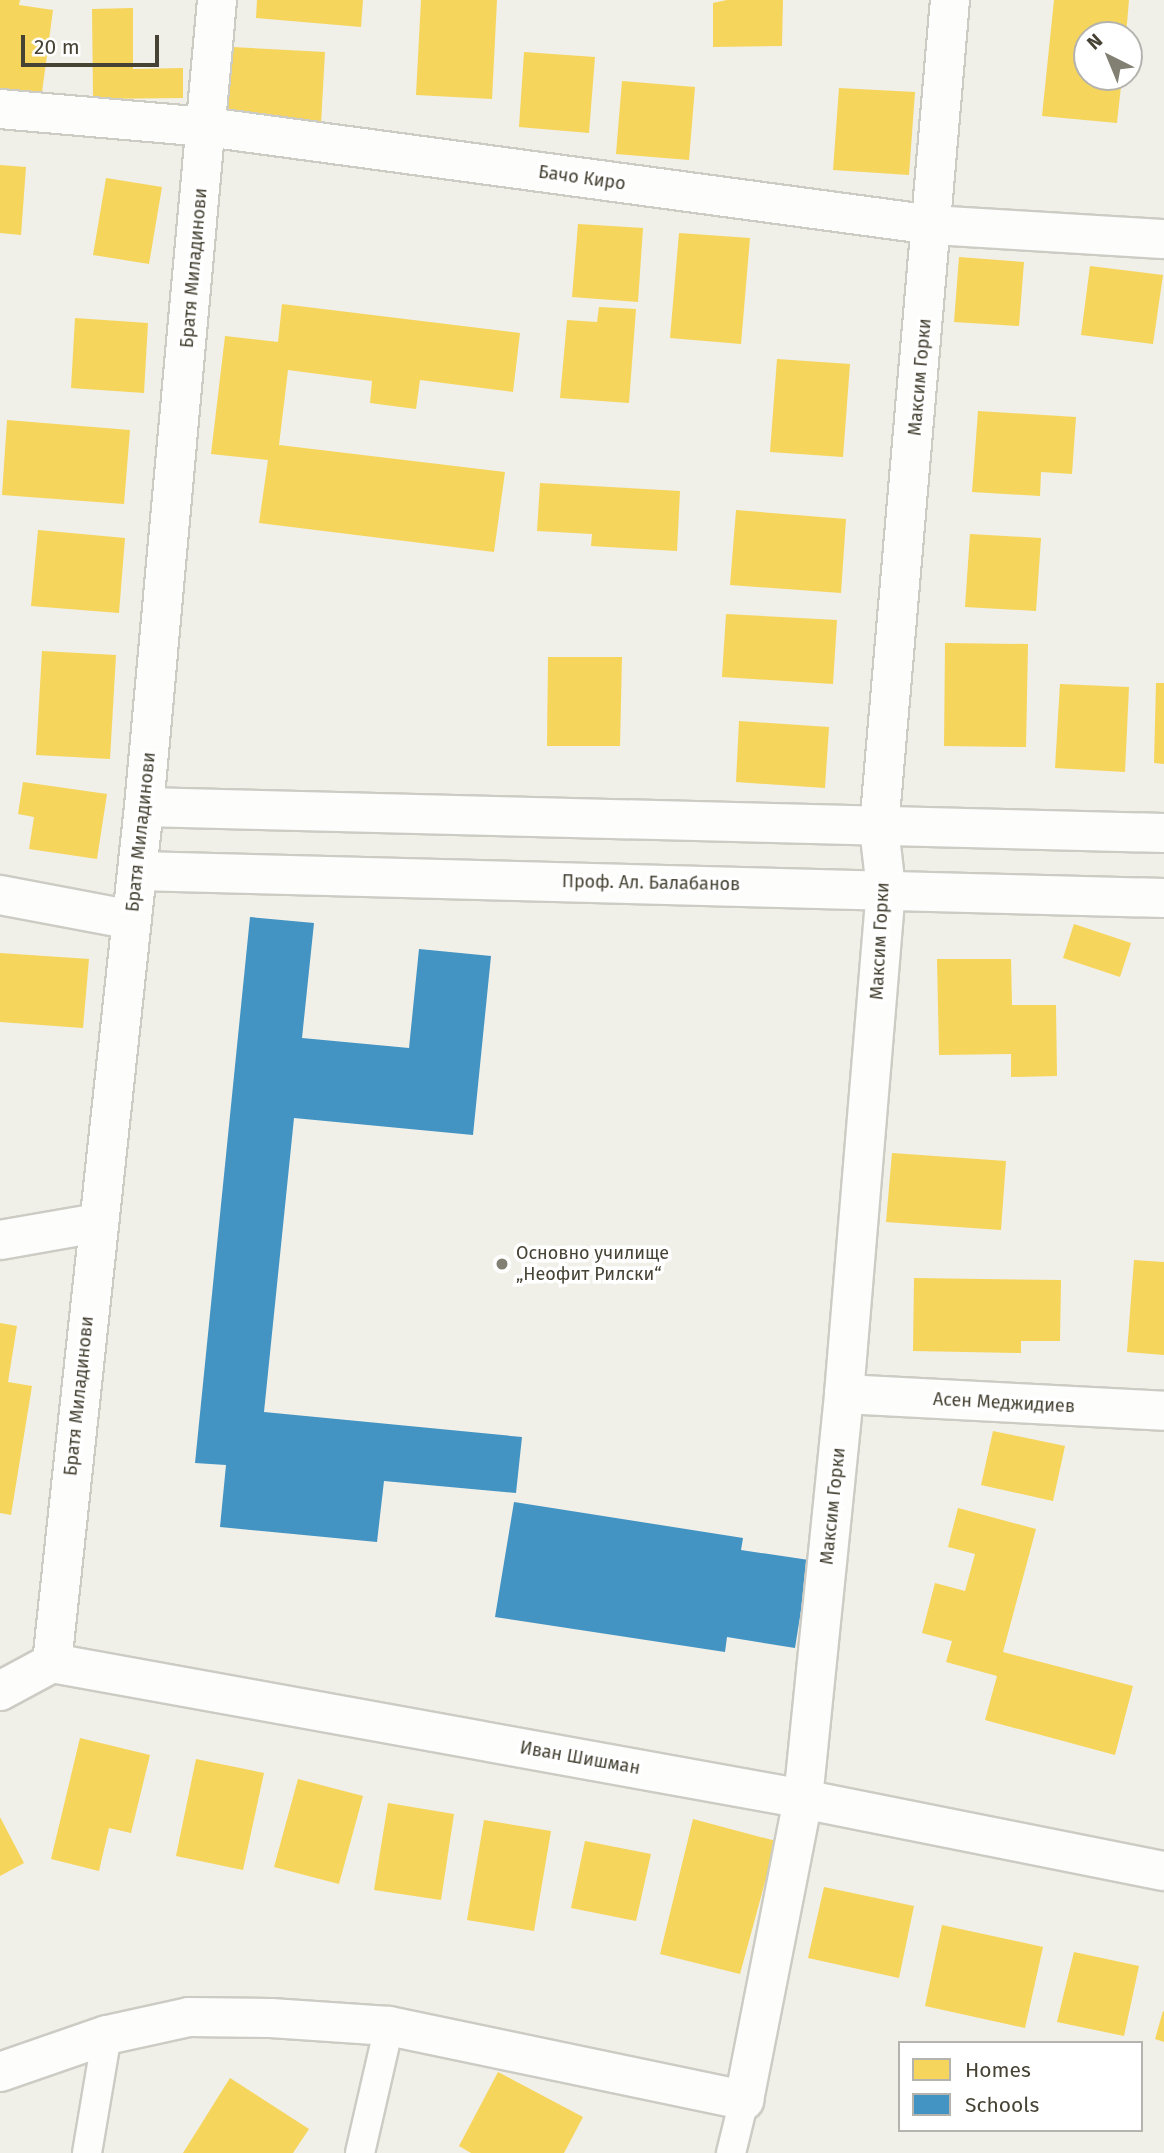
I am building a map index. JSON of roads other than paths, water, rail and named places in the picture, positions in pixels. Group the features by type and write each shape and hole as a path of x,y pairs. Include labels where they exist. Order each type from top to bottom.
{"street":[{"name":"Братя Миладинови","path":"52,1663 97,1223 138,872 207,127 216,0"},
{"name":"Максим Горки","path":"744,2100 803,1799 844,1394 886,889 879,828 933,225 950,0"},
{"name":"Бачо Киро","path":"0,109 207,127 933,225 1164,239"},
{"path":"144,807 879,828 1164,833"},
{"name":"Проф. Ал. Балабанов","path":"138,872 1164,898"},
{"path":"0,895 132,920"},
{"path":"0,1240 97,1223"},
{"name":"Асен Меджидиев","path":"844,1394 1164,1412"},
{"path":"0,1691 52,1663"},
{"name":"Иван Шишман","path":"52,1663 803,1799 1164,1871"},
{"path":"0,2072 107,2035 189,2017 388,2026 744,2100"}],"lane":[{"path":"360,2153 388,2026"},
{"path":"87,2153 107,2035"},
{"path":"731,2153 744,2100"}],"place":[{"name":"Основно училище „Неофит Рилски“","path":"502,1264"}]}
